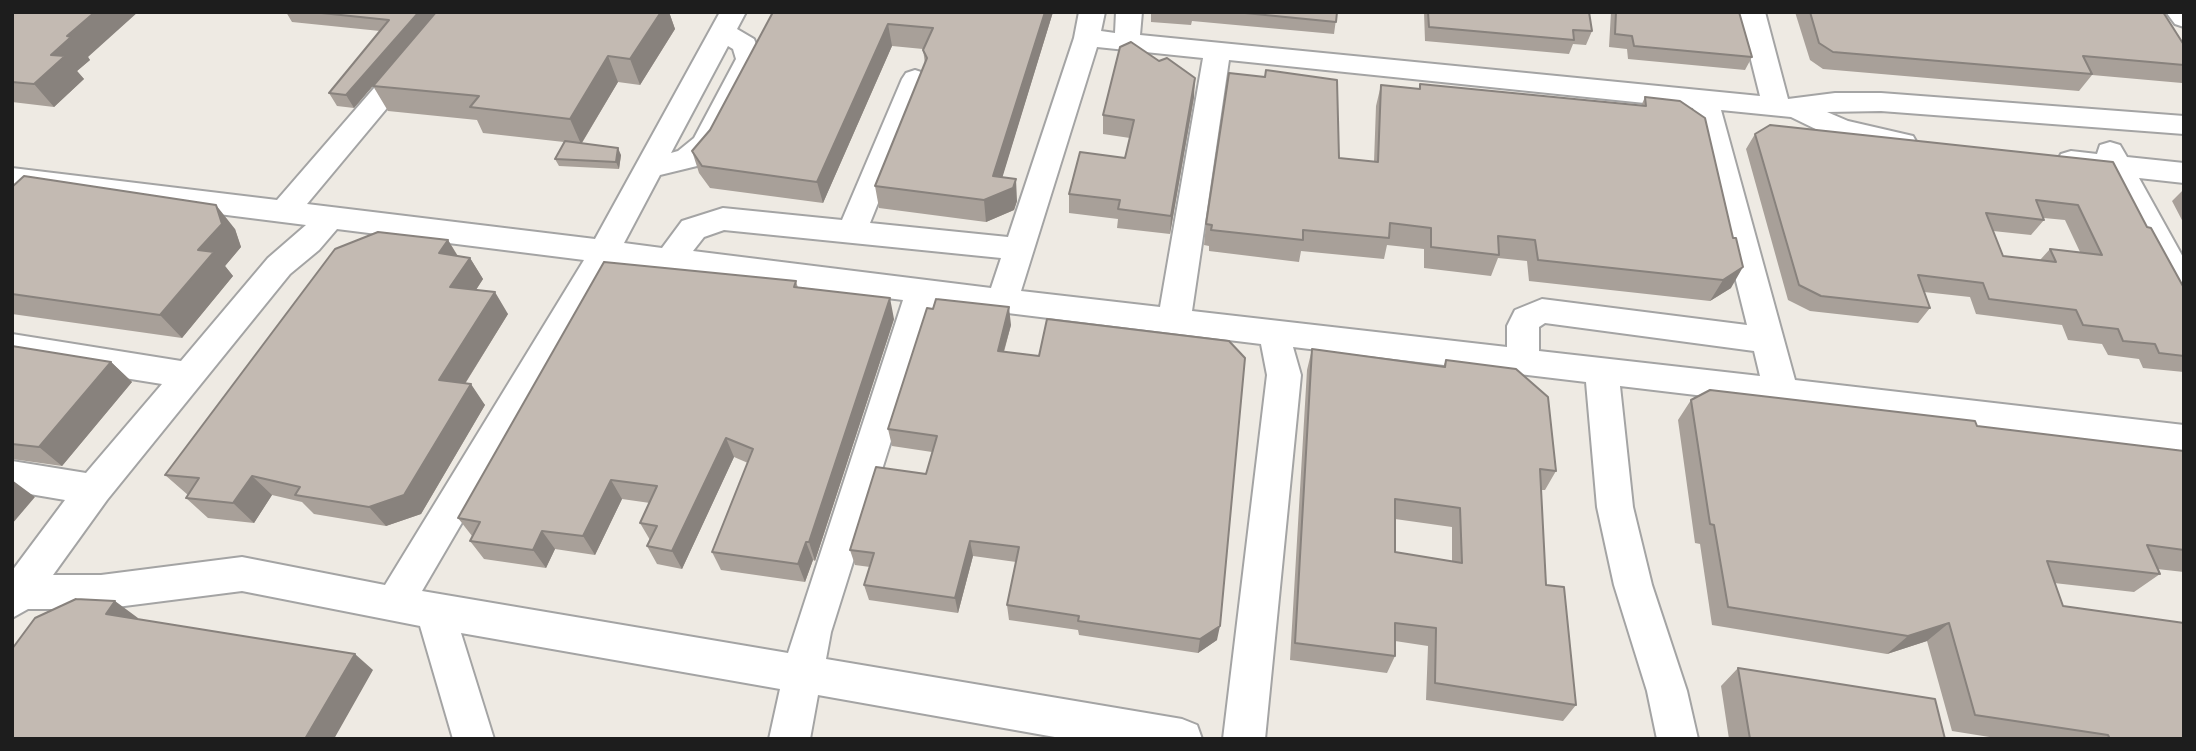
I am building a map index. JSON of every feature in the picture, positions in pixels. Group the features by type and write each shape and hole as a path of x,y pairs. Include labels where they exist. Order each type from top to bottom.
{"street":[{"path":"16,597 94,489 279,266 308,242 306,214 454,12"},
{"path":"1127,42 1129,12"},
{"path":"1752,12 1786,108"},
{"path":"2179,12 2184,19"},
{"path":"394,604 591,275 602,250 728,22"},
{"path":"1002,301 1021,249 1089,25 1127,42 1786,108 1813,104 1881,102 2184,125"},
{"path":"1174,321 1217,51"},
{"path":"817,278 844,230 915,79"},
{"path":"1705,100 1781,392"},
{"path":"1786,108 1864,136 1927,146"},
{"path":"2049,159 2184,173"},
{"path":"12,178 1002,301 2184,439"},
{"path":"670,259 693,229 712,220 844,230 1021,249"},
{"path":"789,739 812,632 922,291"},
{"path":"1522,361 1523,326 1526,319 1542,311 1768,340"},
{"path":"1244,739 1284,375 1300,357 1291,334"},
{"path":"12,347 189,375"},
{"path":"1602,371 1615,507 1633,585 1667,691 1678,739"},
{"path":"12,476 94,489"},
{"path":"16,597 101,592 242,574 394,604 1164,737"},
{"path":"434,610 474,739"}],"lane":[{"path":"2094,119 2184,287"}],"building":[{"path":"12,12 95,12 67,36 71,37 51,55 65,56 34,84 12,82"},
{"path":"312,12 419,12 346,95 329,93 389,20"},
{"path":"436,12 661,12 630,59 608,56 570,119 470,107 479,96 373,86"},
{"path":"773,12 1045,12 993,176 1016,179 1013,188 984,200 875,186 927,58 923,50 933,28 888,24 817,182 702,166 692,151 710,130"},
{"path":"1235,12 1337,12 1336,22"},
{"path":"1428,12 1589,12 1592,31 1573,30 1574,40 1429,27"},
{"path":"1616,12 1739,12 1752,57 1634,46 1632,36 1615,34"},
{"path":"1810,12 2163,12 2184,45 2184,65 2083,56 2092,74 1833,52 1819,43"},
{"path":"1131,42 1159,61 1167,58 1195,78 1171,216 1118,209 1120,200 1069,194 1080,152 1125,158 1134,120 1103,115 1120,47"},
{"path":"1266,70 1337,80 1339,158 1378,162 1381,85 1420,89 1420,84 1646,106 1645,97 1680,101 1705,118 1733,238 1736,238 1743,267 1723,280 1538,260 1535,240 1498,236 1499,255 1431,247 1431,228 1390,223 1389,238 1303,230 1303,240 1211,230 1212,225 1206,224 1229,73 1265,77"},
{"path":"1770,125 2113,162 2147,227 2151,228 2184,288 2184,356 2159,353 2155,344 2123,341 2118,329 2083,325 2076,310 1989,299 1983,283 1918,275 1930,308 1821,296 1799,285 1755,134","holes":["2036,200 2078,205 2102,255 2050,249 2056,262 2003,256 1986,213 2044,220"]},
{"path":"565,141 618,148 616,162 555,159"},
{"path":"24,176 216,205 222,224 198,250 214,252 160,315 12,294 12,187"},
{"path":"378,232 448,240 439,253 470,258 450,287 495,292 439,380 471,384 404,495 369,507 295,495 300,487 252,476 233,503 186,498 199,478 165,475 335,249"},
{"path":"604,262 796,281 794,287 890,298 809,542 806,542 798,564 712,552 753,449 726,438 672,551 647,546 657,526 640,523 657,486 611,480 583,536 542,531 533,550 470,541 480,522 458,518"},
{"path":"936,299 1009,307 998,351 1039,356 1047,319 1229,341 1245,358 1220,626 1200,639 1078,621 1079,616 1007,605 1019,547 970,541 955,598 864,585 874,553 850,550 876,467 926,474 937,436 888,429 927,308 933,309"},
{"path":"12,346 111,362 39,447 12,444"},
{"path":"1312,349 1445,367 1446,360 1516,369 1548,397 1556,471 1540,469 1546,585 1564,587 1576,705 1435,683 1436,628 1395,623 1395,656 1295,643","holes":["1395,499 1460,508 1462,563 1395,552"]},
{"path":"1710,390 1975,421 1977,426 2184,451 2184,550 2147,545 2160,574 2047,561 2063,606 2184,623 2184,739 2110,739 2108,735 1975,715 1949,623 1908,636 1728,607 1714,525 1710,524 1691,400"},
{"path":"76,599 115,601 106,614 355,654 305,739 12,739 12,649 35,618"},
{"path":"1738,668 1935,699 1945,739 1750,739"}]}
